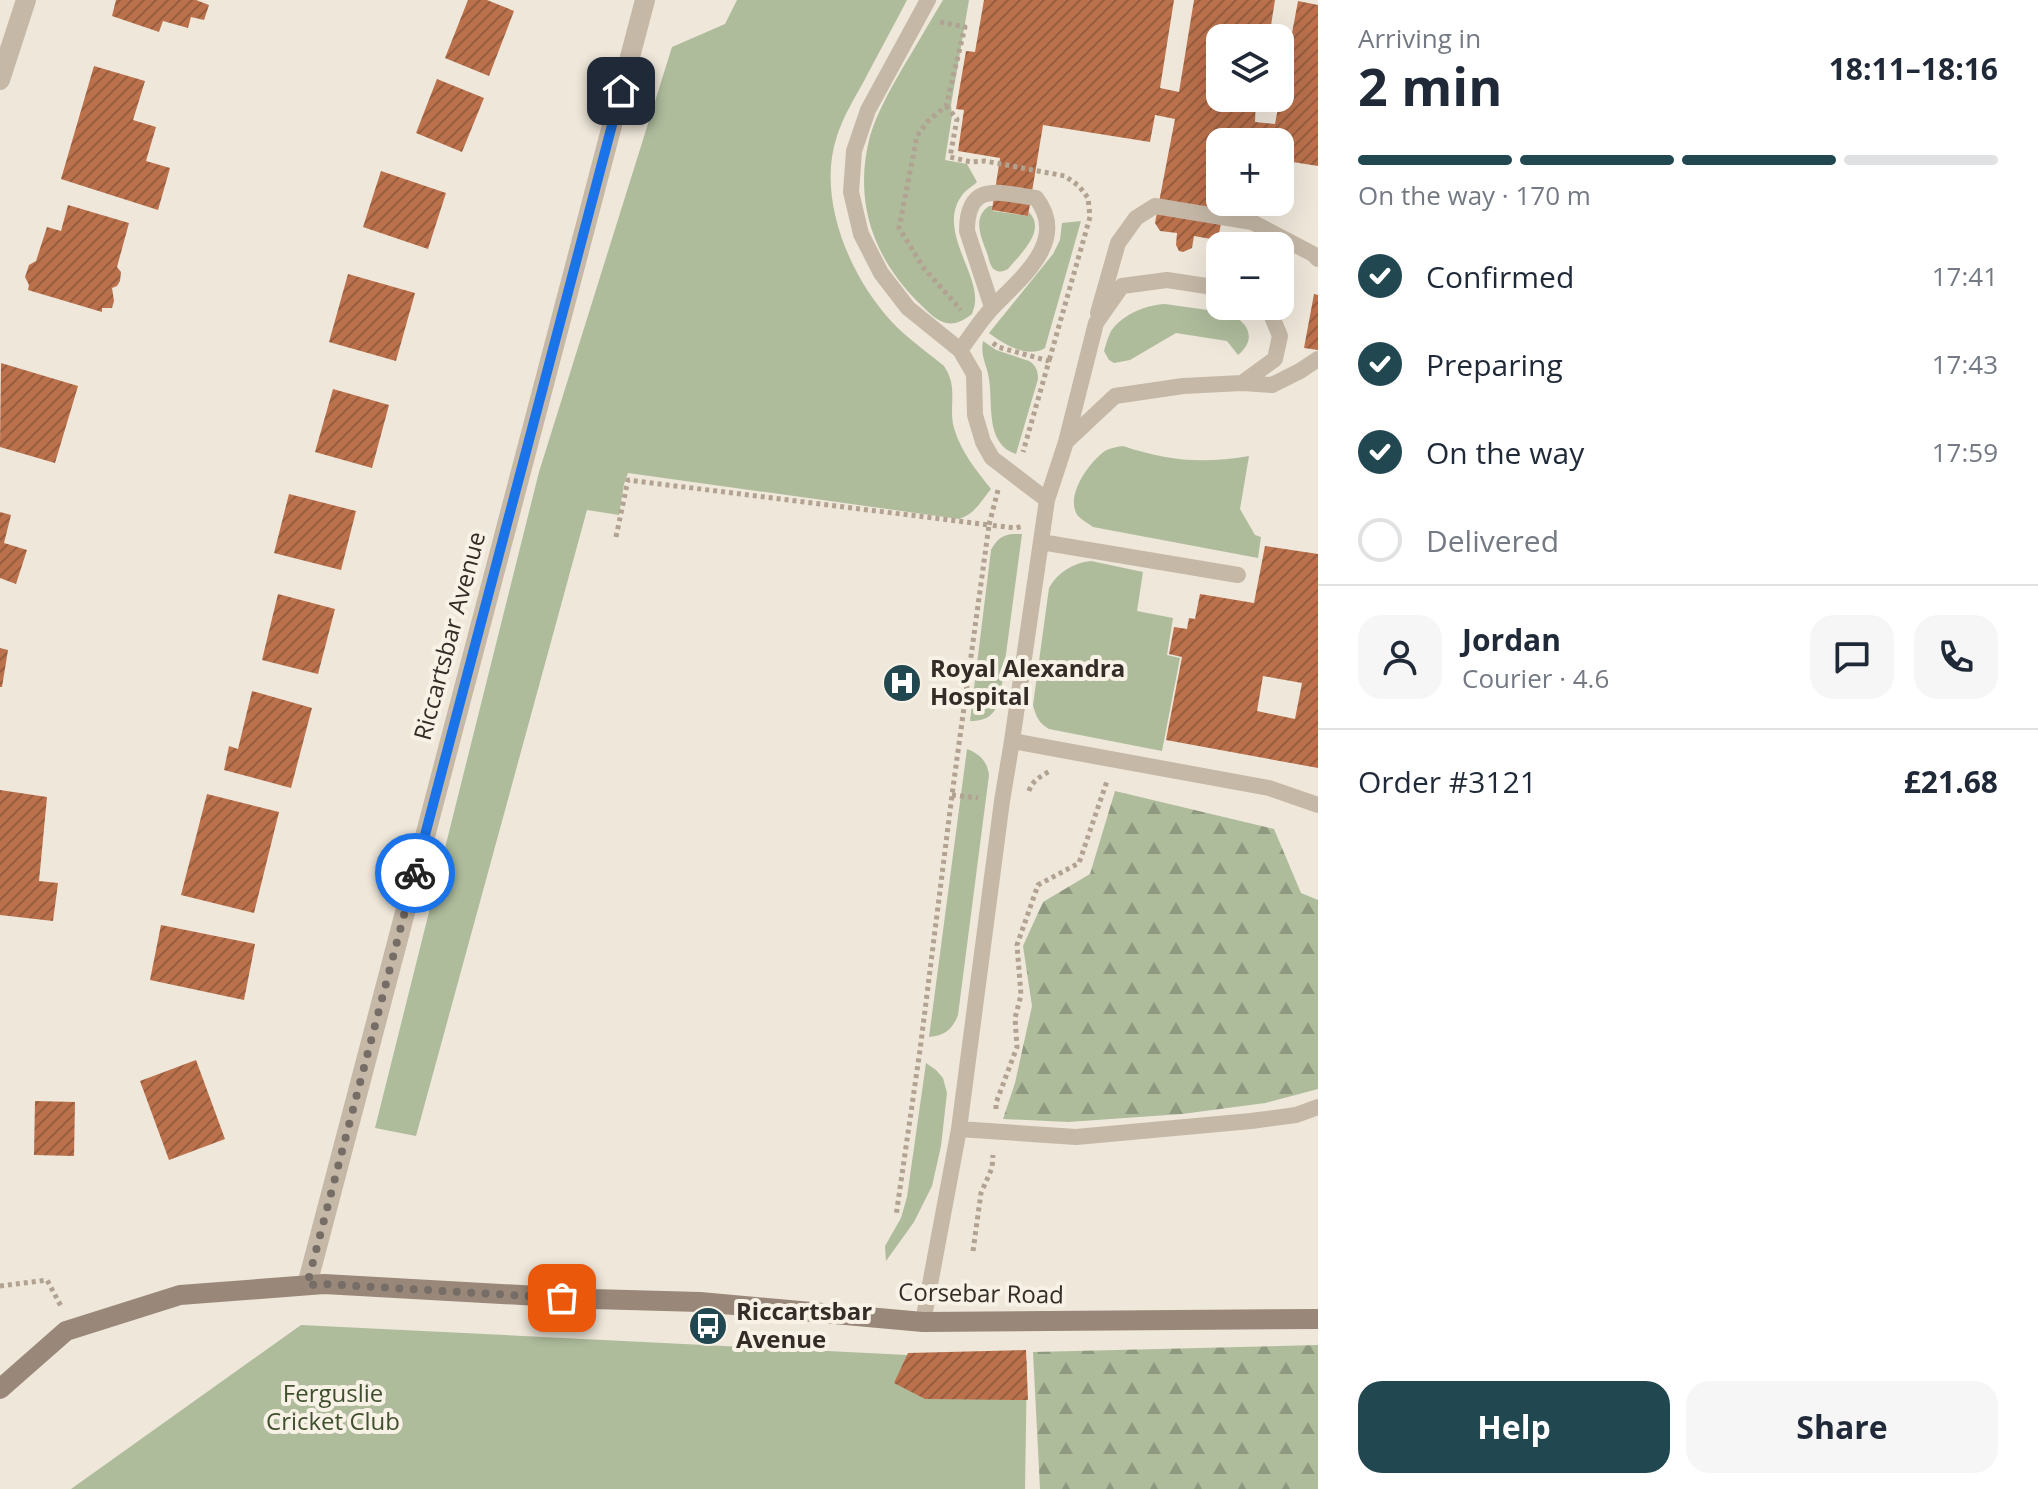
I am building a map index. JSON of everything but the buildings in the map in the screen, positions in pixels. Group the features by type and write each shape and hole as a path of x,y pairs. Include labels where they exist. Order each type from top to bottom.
{"main road":[{"name":"Corsebar Road","path":"0,1389 66,1331 180,1295 324,1284 700,1302 923,1322 1318,1319"}],"street":[{"path":"0,80 26,0"},
{"name":"Riccartsbar Avenue","path":"307,1285 645,0"}],"lane":[{"path":"928,0 868,110 854,151 851,192 861,234 881,273 908,308 960,350 974,374 975,415 983,442 992,458 1047,500"},
{"path":"960,350 992,307 1012,289 1039,255 1048,225 1045,209 1036,198 990,192 981,195 972,205 967,218 967,231 992,307"},
{"path":"923,1322 959,1129 1002,801 1047,500 1066,442 1118,243 1136,218 1155,206 1252,222 1318,259"},
{"path":"1096,323 1122,286 1167,280 1206,286"},
{"path":"1242,383 1275,359 1280,336 1273,320"},
{"path":"1066,442 1115,396 1183,386 1272,385 1318,359"},
{"path":"1041,542 1238,575"},
{"path":"1012,741 1269,788 1318,805"},
{"path":"959,1129 1076,1137 1251,1121 1296,1115 1318,1107"}],"path":[{"path":"946,106 957,119 950,157 971,162"},
{"path":"616,537 628,480 989,525 896,1216"},
{"path":"952,795 1027,804 1030,788 1050,770"},
{"path":"973,1251 981,1193 992,1168 996,1103 1017,1047 1015,1018 1021,995 1017,945 1038,885 1079,863 1108,776"},
{"path":"0,1286 47,1280 72,1330"}],"green space":[{"path":"737,0 907,0 837,136 832,160 834,210 851,260 877,304 898,328 944,366 951,382 952,420 957,437 991,489 974,510 959,519 628,473 619,515 587,510 416,1136 375,1128 539,472 672,47 725,24"},
{"path":"943,0 969,0 945,160 967,164 977,182 963,194 956,207 954,221 971,277 975,305 972,314 957,323 938,320 926,310 890,267 871,227 864,183 865,160 876,119"},
{"path":"989,206 993,206 993,211 1028,216 1029,212 1034,219 1030,242 1008,269 1002,271 992,267 981,234 979,222"},
{"path":"1081,221 1045,348 1024,351 989,333 1053,254 1060,240 1062,223"},
{"path":"1165,304 1206,310 1206,320 1239,320 1246,326 1247,343 1238,355 1227,341 1176,333 1130,360 1114,363 1109,360 1104,351 1116,325 1150,306"},
{"path":"983,341 996,350 1029,361 1037,371 1038,379 1016,454 999,442 992,422"},
{"path":"1123,446 1185,460 1249,456 1240,509 1255,535 1261,537 1258,558 1093,527 1078,516 1074,499 1080,480 1105,451"},
{"path":"1022,534 1000,699 990,716 970,721 991,550 1000,539"},
{"path":"1091,561 1143,572 1137,611 1173,618 1167,655 1180,658 1162,751 1049,729 1035,713 1033,705 1049,588 1067,569"},
{"path":"967,749 982,759 989,775 958,1015 947,1031 929,1037"},
{"path":"1115,791 1274,829 1301,893 1318,900 1318,1089 1265,1103 1182,1114 1068,1122 1003,1119 1015,1083 1032,1006 1023,946 1043,902 1090,874"},
{"path":"926,1063 943,1078 947,1093 941,1146 932,1186 914,1222 886,1261 885,1246 901,1218 907,1197"},
{"name":"Ferguslie Cricket Club","path":"301,1325 1027,1361 1025,1489 71,1489"},
{"path":"1318,1345 1318,1489 1040,1489 1033,1352"}],"way so far":[{"path":"415,873 307,1285 562,1298"}],"place":[{"name":"Royal Alexandra Hospital","path":"902,683"},
{"name":"Riccartsbar Avenue","path":"708,1326"}],"route":[{"path":"415,873 621,91"}]}
